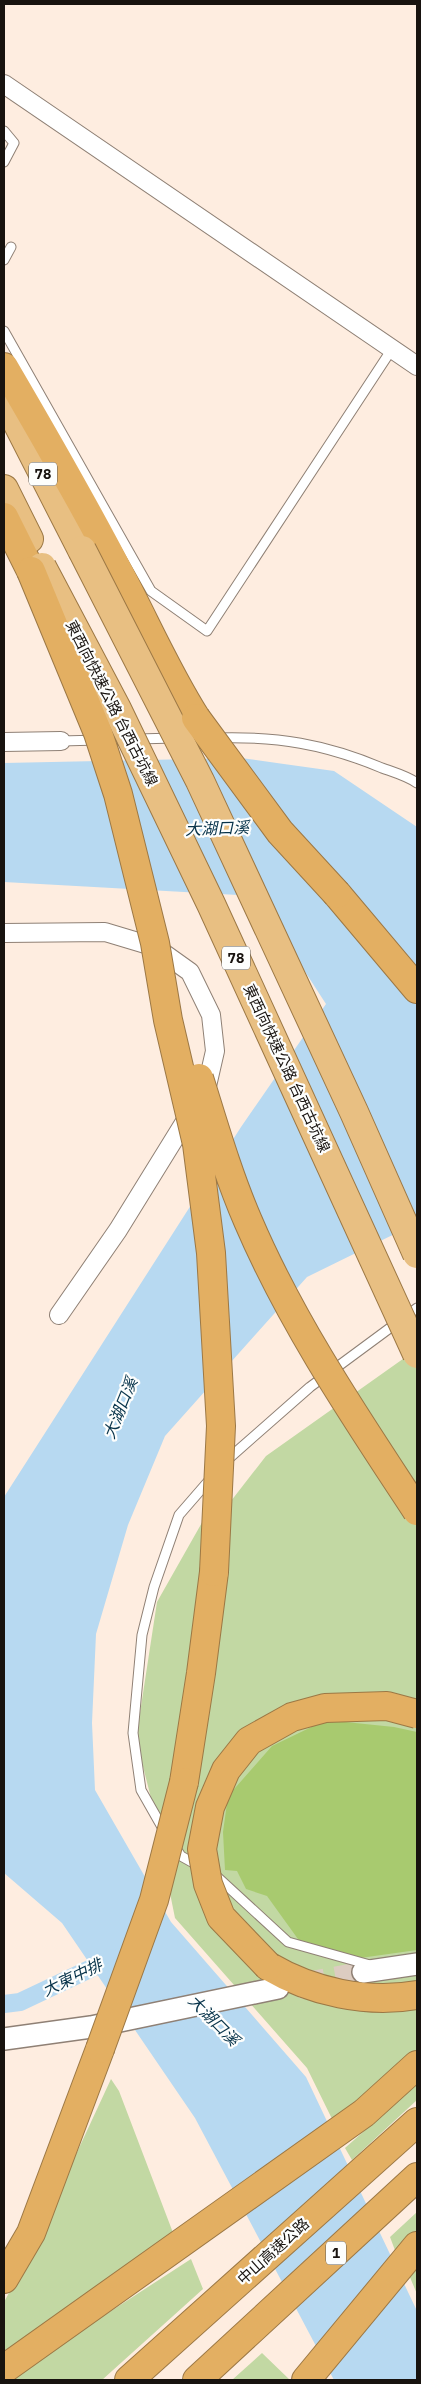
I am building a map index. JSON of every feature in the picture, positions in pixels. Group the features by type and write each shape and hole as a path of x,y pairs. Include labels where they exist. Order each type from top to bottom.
{"highway":[{"path":"4,367 65,472 123,580 176,687 195,731 417,989"},
{"name":"78","path":"4,397 200,781 350,1104 417,1254"},
{"name":"東西向快速公路 台西古坑線","path":"4,489 37,569 117,709 211,904 417,1354"},
{"path":"4,517 37,569 98,733 118,794 155,943 218,1141 248,1220 290,1307 364,1429 417,1511"},
{"path":"4,2279 31,2233 68,2138 154,1900 184,1782 202,1673 214,1572 221,1426 211,1253 197,1144 168,1020 155,943"},
{"path":"380,946 406,994 417,1009"},
{"path":"417,1714 387,1706 325,1708 292,1718 249,1741 226,1770 210,1807 202,1849 208,1884 221,1917 270,1982 289,1978 328,1990 366,1998 417,1995"},
{"path":"4,2369 364,2113 417,2066"},
{"name":"中山高速公路","path":"129,2380 417,2122"},
{"name":"1","path":"196,2380 268,2317 411,2183"},
{"path":"306,2380 417,2246"}],"street":[{"path":"5,89 417,366"},
{"path":"4,742 61,741"},
{"path":"4,933 105,932 155,947 190,972 211,1015 215,1051 207,1086 118,1230 59,1315"},
{"path":"363,1972 417,1964"},
{"path":"4,2039 91,2027 270,1982"}],"lane":[{"path":"4,131 14,143 4,162"},
{"path":"4,260 11,247"},
{"path":"4,330 151,592 207,631 392,349"},
{"path":"61,741 195,731 314,744 358,758 417,783"},
{"path":"385,1969 288,1942 230,1891 217,1875 181,1856 153,1815 141,1790 133,1733 142,1635 154,1587 179,1515 239,1448 310,1387 417,1308"}],"green space":[{"path":"417,1349 417,1986 366,1989 303,1972 257,1941 229,1903 198,1882 268,1981 300,1998 369,2009 417,2005 417,2059 335,2125 307,2068 175,1918 150,1794 136,1739 157,1602 204,1519 231,1501 266,1456"},
{"path":"326,1720 394,1727 417,1732 417,1950 353,1959 303,1946 267,1896 246,1889 237,1871 225,1870 223,1832 228,1796 272,1746"},
{"path":"111,2079 119,2091 175,2238 4,2353 4,2302 27,2260"},
{"path":"417,2084 417,2100 352,2160 345,2148"},
{"path":"417,2212 417,2231 396,2253 390,2237"},
{"path":"191,2259 203,2289 102,2380 5,2380"},
{"path":"417,2266 417,2294 409,2275"},
{"path":"262,2353 290,2380 232,2380"}],"water":[{"name":"大湖口溪","path":"241,758 334,771 417,827 417,1223 307,1277 165,1436 128,1525 96,1634 92,1723 95,1790 171,1922 306,2077 417,2311 417,2380 334,2380 195,2118 62,1923 4,1873 4,1497 241,1127 326,1004 256,896 4,882 4,763"}],"waterway":[{"name":"大東中排","path":"4,2004 20,2002 113,1958"}],"tunnel":[{"path":"304,1983 363,1972"}]}
